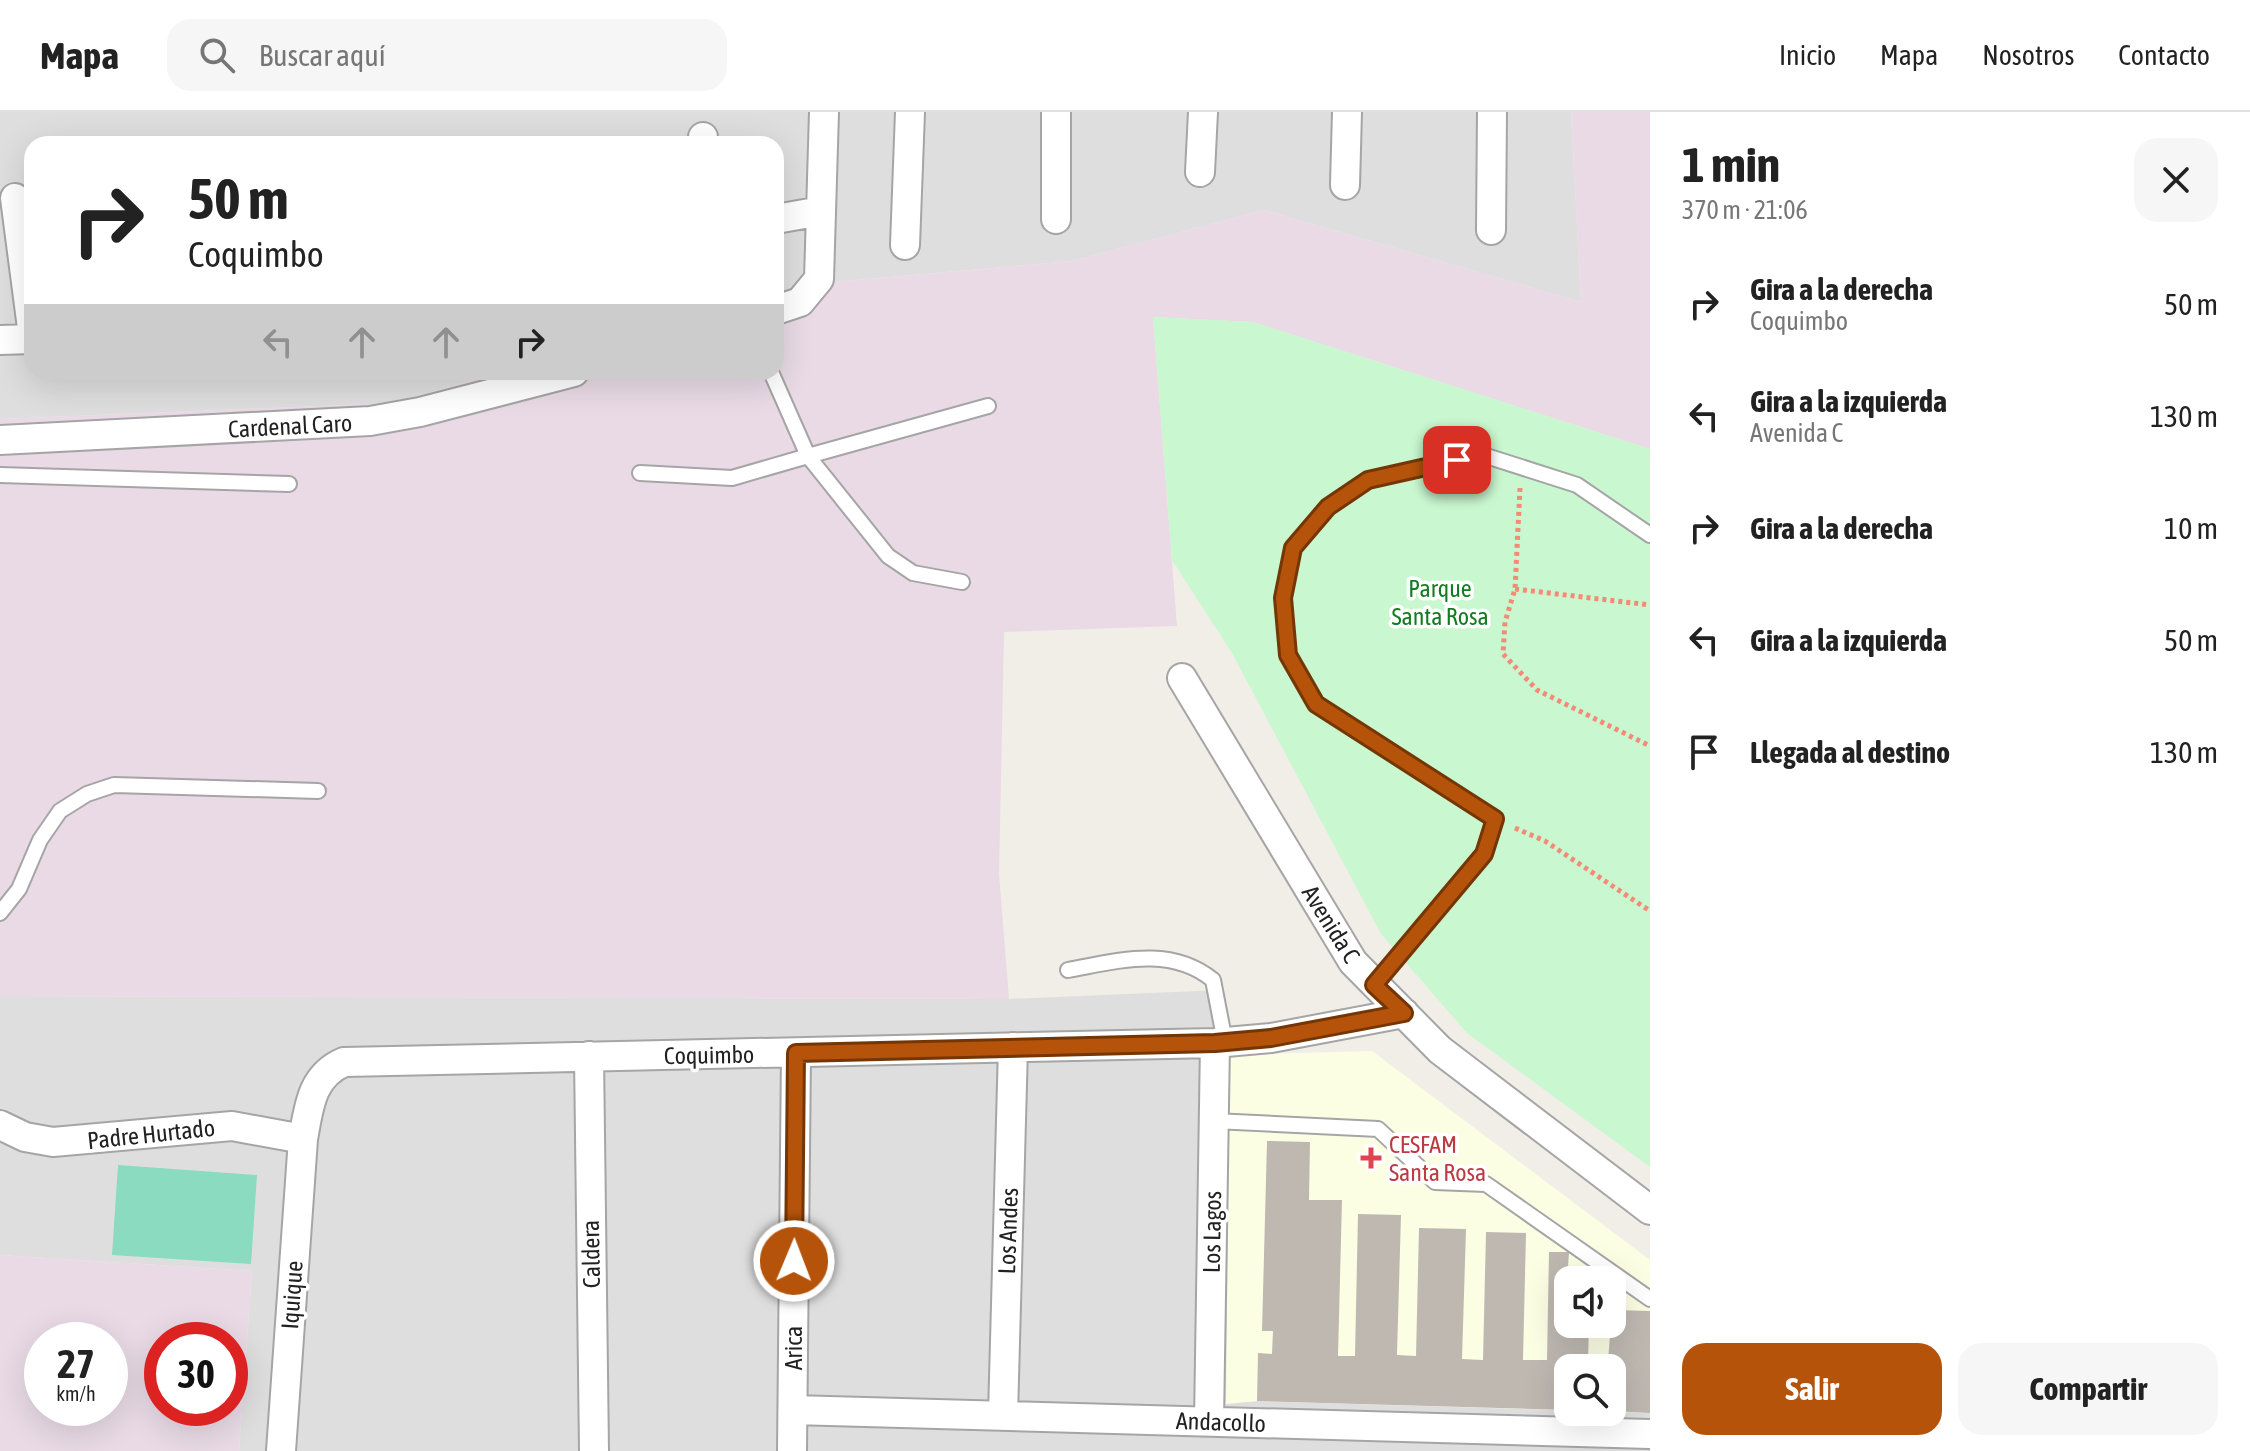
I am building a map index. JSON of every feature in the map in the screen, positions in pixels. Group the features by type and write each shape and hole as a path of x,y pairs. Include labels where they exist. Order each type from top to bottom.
{"street":[{"path":"784,307 800,302 814,289 821,268 824,112"},
{"path":"905,245 910,112"},
{"path":"1056,112 1056,219"},
{"path":"1200,172 1203,112"},
{"path":"1345,185 1347,112"},
{"path":"1491,230 1492,112"},
{"path":"15,198 24,267"},
{"path":"784,218 821,211"},
{"path":"0,340 24,339"},
{"name":"Cardenal Caro","path":"0,440 370,421 446,406 544,380"},
{"name":"Avenida C","path":"1182,678 1353,962 1440,1050 1650,1210"},
{"name":"Coquimbo","path":"303,1139 309,1104 318,1082 344,1062 1220,1042 1271,1038 1404,1013"},
{"name":"Los Lagos","path":"1209,1421 1214,1121 1220,1042"},
{"name":"Los Andes","path":"1003,1415 1013,1047"},
{"name":"Arica","path":"792,1451 796,1053"},
{"name":"Caldera","path":"589,1056 594,1451"},
{"name":"Padre Hurtado","path":"0,1125 25,1137 53,1142 82,1142 196,1127 232,1126 303,1139"},
{"name":"Iquique","path":"281,1451 303,1139"},
{"name":"Andacollo","path":"793,1410 1209,1421 1343,1438 1650,1434"}],"lane":[{"path":"775,380 808,456 888,556 913,573 962,582"},
{"path":"640,473 732,478 988,406"},
{"path":"1374,985 1484,854 1495,819 1316,704 1288,655 1283,598 1293,548 1328,507 1368,480 1480,454 1577,485 1650,535"},
{"path":"0,475 289,484"},
{"path":"0,913 19,889 40,840 60,811 87,794 114,785 318,791"},
{"path":"1068,970 1129,959 1183,961 1213,980 1220,1042"},
{"path":"1214,1121 1378,1129 1435,1182 1486,1184 1650,1299"}],"path":[{"path":"1521,467 1515,589 1505,622 1503,654 1537,690 1650,746"},
{"path":"1515,589 1650,605"},
{"path":"1495,819 1545,841 1650,911"}],"shaded area":[{"path":"0,112 1571,112 1581,302 1264,210 1072,261 811,284 784,292 784,136 24,136 24,380 474,380 394,403 0,419"},
{"path":"1571,112 1650,112 1650,449 1253,322 1153,317 1177,626 1004,632 999,874 1009,999 0,996 0,419 394,403 474,380 784,380 784,292 811,284 1072,261 1264,210 1581,302"},
{"path":"1221,990 1230,1055 1226,1403 1257,1401 1554,1410 1554,1426 1626,1426 1626,1412 1650,1413 1650,1451 239,1451 241,1426 248,1426 248,1326 252,1271 0,1255 0,996 1009,999"},
{"name":"CESFAM Santa Rosa","path":"1372,1051 1650,1260 1650,1413 1626,1412 1626,1354 1554,1354 1554,1410 1257,1401 1226,1404 1230,1055"},
{"path":"0,1255 252,1271 248,1326 248,1322 144,1322 144,1426 241,1426 239,1451 0,1451"}],"green space":[{"name":"Parque Santa Rosa","path":"1153,317 1253,322 1650,449 1650,1167 1467,1033 1381,934 1232,653 1172,560"},
{"path":"118,1165 257,1175 251,1264 112,1255"}],"building":[{"path":"1267,1141 1310,1142 1309,1200 1342,1200 1338,1356 1355,1356 1358,1214 1401,1215 1397,1355 1416,1356 1419,1228 1466,1229 1462,1359 1483,1360 1486,1232 1526,1233 1523,1360 1547,1360 1549,1252 1569,1252 1568,1266 1554,1266 1554,1338 1589,1338 1588,1354 1554,1354 1554,1410 1257,1401 1258,1353 1272,1354 1273,1331 1262,1331"},
{"path":"1626,1310 1650,1311 1650,1413 1626,1412 1626,1354 1609,1354 1610,1338 1626,1338"}],"place":[{"name":"CESFAM Santa Rosa","path":"1371,1158"}],"route":[{"path":"794,1261 796,1053 1215,1043 1271,1038 1404,1013 1374,985 1484,854 1495,819 1316,704 1288,655 1283,598 1293,548 1328,507 1368,480 1457,460"}]}
